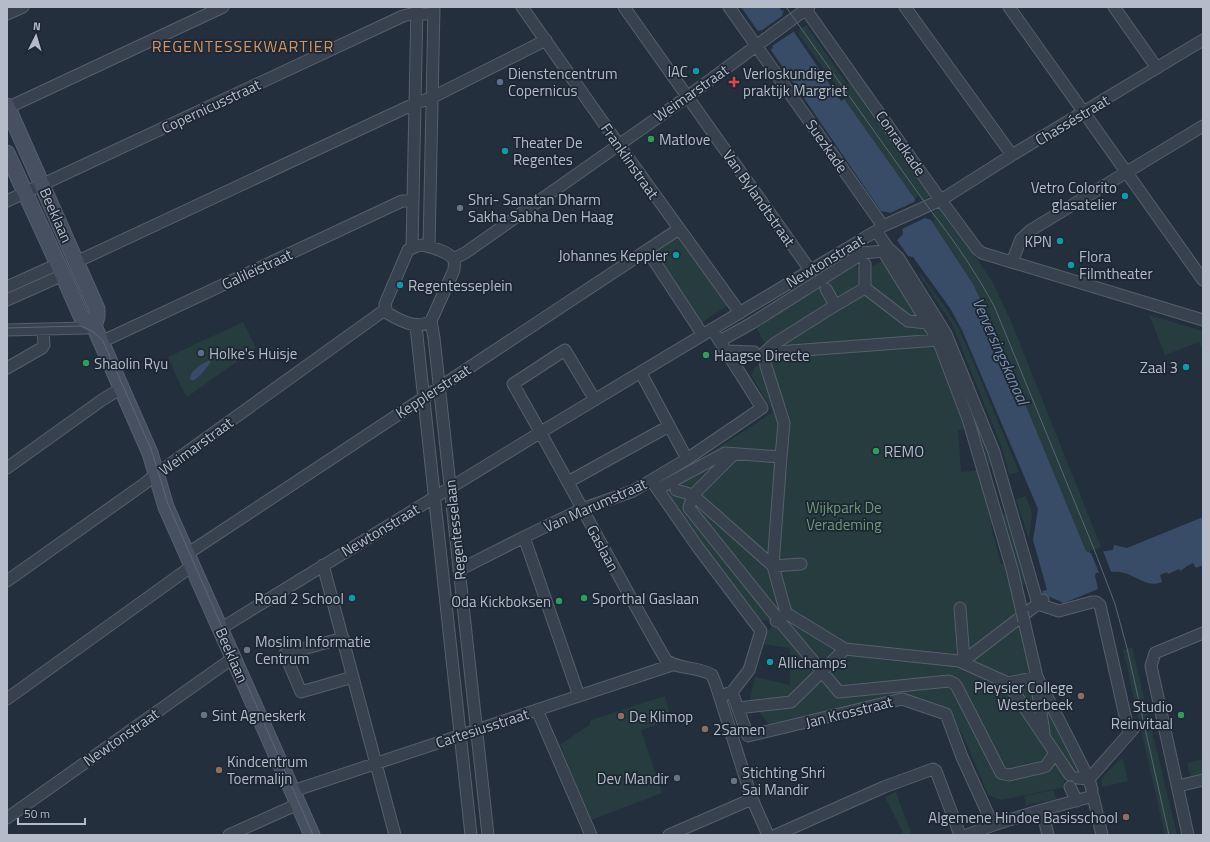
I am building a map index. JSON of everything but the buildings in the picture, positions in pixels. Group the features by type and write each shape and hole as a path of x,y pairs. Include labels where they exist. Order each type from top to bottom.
{"street":[{"path":"7,14 23,7"},
{"name":"Franklinstraat","path":"522,7 740,313"},
{"name":"Van Bylandtstraat","path":"624,7 810,270"},
{"name":"Suezkade","path":"729,7 757,46 879,228 872,255"},
{"path":"905,7 1012,156"},
{"path":"1009,7 1203,280"},
{"path":"1114,7 1157,68"},
{"path":"7,108 219,8"},
{"name":"Weimarstraat","path":"453,259 465,253 687,97 767,39 806,8"},
{"name":"Conradkade","path":"806,8 941,200 977,249 982,253 1203,320"},
{"path":"412,248 416,10 434,10 429,246"},
{"name":"Copernicusstraat","path":"7,201 403,16 411,14 416,10"},
{"path":"76,262 414,104 433,97 546,40"},
{"name":"Chasséstraat","path":"941,200 1203,40"},
{"name":"Beeklaan","path":"7,108 97,309 97,317 94,326"},
{"path":"1012,262 1021,239 1026,235 1202,127"},
{"name":"Beeklaan","path":"7,153 81,316 94,326 124,394 142,414 160,455 160,464 157,474 166,507 312,835"},
{"name":"Newtonstraat","path":"220,628 879,228 941,200"},
{"name":"Galileïstraat","path":"101,342 402,202 413,201"},
{"name":"Kepplerstraat","path":"7,699 190,560 424,397 679,229"},
{"path":"416,246 429,246 444,252 453,259 454,270 431,321 424,325 416,326 387,313 386,304 408,250 416,246"},
{"path":"640,373 687,459 762,408 720,341 708,332 646,250"},
{"path":"759,352 865,288 872,255"},
{"path":"872,255 927,323 938,340 968,419 1012,570 1036,677 1044,737"},
{"path":"720,341 872,255 898,257 946,334 994,452 1041,602 1059,611 1092,602 1096,602 1100,605 1132,730 1089,779 1072,780"},
{"path":"7,287 61,270"},
{"path":"7,300 61,270"},
{"path":"865,288 908,321 927,323"},
{"path":"826,289 835,306"},
{"name":"Weimarstraat","path":"7,581 386,310"},
{"name":"Regentesselaan","path":"431,321 440,387 488,835"},
{"path":"7,330 86,328 94,326"},
{"name":"Regentesselaan","path":"416,326 471,835"},
{"path":"7,368 42,348 44,345 43,329"},
{"path":"726,351 759,352 938,340"},
{"path":"541,432 513,384 565,350 595,400"},
{"path":"759,352 766,366 783,422 773,566 778,619"},
{"path":"7,468 114,392 124,394"},
{"path":"568,482 669,426"},
{"name":"Gaslaan","path":"541,432 643,621 666,660 672,665"},
{"path":"660,486 725,453 781,457"},
{"path":"734,454 693,495 689,508 839,692 941,681 951,682 957,687 975,751 1001,773 1006,775 1044,768 1055,753"},
{"name":"Van Marumstraat","path":"459,570 524,536 582,509 633,491 660,486 687,459"},
{"path":"660,486 693,495 773,566 801,564"},
{"path":"660,486 697,546 761,631 749,670 732,692 719,696"},
{"path":"524,536 579,696"},
{"path":"323,565 395,835"},
{"path":"778,619 844,649 961,660 966,659 1041,602"},
{"path":"960,608 961,660"},
{"path":"760,630 778,619"},
{"path":"1188,835 1151,666 1155,653 1203,633"},
{"path":"343,638 285,654 301,692 353,677"},
{"path":"738,708 791,702 844,649"},
{"name":"Newtonstraat","path":"8,816 233,658"},
{"path":"961,660 1008,683 1072,780 1076,801"},
{"path":"672,665 712,675 752,799 768,835"},
{"name":"Cartesiusstraat","path":"229,835 295,798 314,784 672,665"},
{"path":"1008,683 1036,677"},
{"path":"1036,677 1089,779 1102,835"},
{"name":"Jan Krosstraat","path":"732,692 748,736 841,710 902,699 946,714 975,751 993,825"},
{"path":"537,710 591,835"},
{"path":"776,835 884,787 933,769 936,771 960,835"},
{"path":"1178,786 1203,780"},
{"path":"967,835 1040,810 1076,801 1093,793"},
{"path":"670,835 752,799"},
{"path":"1040,810 1048,835"}],"green space":[{"path":"806,25 847,84 850,82 932,198 922,201 918,196 915,199 798,34 799,30"},
{"path":"939,209 992,281 1013,326 1101,547 1090,551 1091,553 1086,551 991,321 973,284 931,220 935,221 931,214"},
{"path":"679,235 727,306 701,323 653,252"},
{"name":"Wijkpark De Verademing","path":"883,261 933,339 968,429 958,430 961,472 981,470 985,482 992,530 1001,564 1008,563 1032,673 1080,773 1072,771 1069,779 1064,780 1065,787 1001,800 988,795 951,711 901,696 769,725 750,700 755,677 790,685 790,648 762,644 765,633 776,623 773,621 759,620 658,482 698,461 773,412 751,375 755,367 762,364 765,344 756,326 855,263 861,271"},
{"path":"920,273 959,329 1019,472 1009,474 1002,448 952,324 919,274"},
{"path":"1149,315 1203,331 1203,351 1199,342 1165,355"},
{"path":"243,322 256,348 187,397 168,357"},
{"path":"956,376 962,377 994,459 987,468"},
{"path":"1026,496 1032,514 1029,539 1016,499"},
{"path":"1000,512 1012,519 1029,581 1020,587"},
{"path":"1132,647 1177,835 1165,835 1123,650"},
{"path":"1068,688 1070,697 1067,707 1064,706 1063,699"},
{"path":"665,696 672,720 641,730 662,793 591,820 560,745 589,725 591,720"},
{"path":"1120,759 1123,759 1128,781 1102,787 1101,779"},
{"path":"1203,759 1203,775 1191,778 1187,763"},
{"path":"1054,790 1056,799 1026,805 1024,796"},
{"path":"896,792 912,835 904,835 885,797"}],"water":[{"name":"Verversingskanaal","path":"741,7 779,7 782,11 784,10 782,17 792,31 796,31 915,199 914,203 925,218 931,220 973,284 991,321 1086,551 1091,553 1113,550 1114,545 1127,548 1203,517 1203,565 1196,568 1193,563 1180,571 1179,569 1168,574 1167,572 1160,575 1162,582 1157,584 1148,583 1121,572 1096,573 1095,576 1098,589 1064,603 1043,594 1042,591 1047,590 1033,540 1038,509 962,330 950,308 913,257 908,256 897,240 903,234 902,228 891,213 881,211 771,50 773,47 772,45 761,30 758,31"},
{"path":"211,359 212,360 202,373 194,380 191,380 191,375 195,369"}],"pier":[{"path":"782,16 793,32 772,46 761,31"},
{"path":"795,31 845,98 841,101 794,32"},
{"path":"914,202 925,218 902,229 890,213"},
{"path":"1102,549 1112,574 1100,575 1090,551"}],"tram line":[{"path":"786,7 955,244 995,308 1094,549 1115,604 1127,648 1169,835"},
{"path":"7,328 79,326 92,331 103,341 151,449 168,504 313,835"}],"place":[{"name":"IAC","path":"696,71"},
{"name":"Dienstencentrum Copernicus","path":"500,82"},
{"name":"Verloskundige praktijk Margriet","path":"734,82"},
{"name":"Matlove","path":"651,139"},
{"name":"Theater De Regentes","path":"505,151"},
{"name":"Vetro Colorito glasatelier","path":"1125,196"},
{"name":"Shri- Sanatan Dharm Sakha Sabha Den Haag","path":"460,208"},
{"name":"KPN","path":"1060,241"},
{"name":"Johannes Keppler","path":"676,255"},
{"name":"Flora Filmtheater","path":"1071,265"},
{"name":"Regentesseplein","path":"400,285"},
{"name":"Holke's Huisje","path":"201,353"},
{"name":"Haagse Directe","path":"706,355"},
{"name":"Shaolin Ryu","path":"86,363"},
{"name":"Zaal 3","path":"1186,367"},
{"name":"REMO","path":"876,451"},
{"name":"Road 2 School","path":"352,598"},
{"name":"Sporthal Gaslaan","path":"584,598"},
{"name":"Oda Kickboksen","path":"559,601"},
{"name":"Moslim Informatie Centrum","path":"247,650"},
{"name":"Allichamps","path":"770,662"},
{"name":"Pleysier College Westerbeek","path":"1081,696"},
{"name":"Sint Agneskerk","path":"204,715"},
{"name":"Studio Reinvitaal","path":"1181,715"},
{"name":"De Klimop","path":"621,716"},
{"name":"2Samen","path":"705,729"},
{"name":"Kindcentrum Toermalijn","path":"219,770"},
{"name":"Dev Mandir","path":"677,778"},
{"name":"Stichting Shri Sai Mandir","path":"734,781"},
{"name":"Algemene Hindoe Basisschool","path":"1126,817"}],"district":[{"name":"REGENTESSEKWARTIER","path":"243,46"}]}
